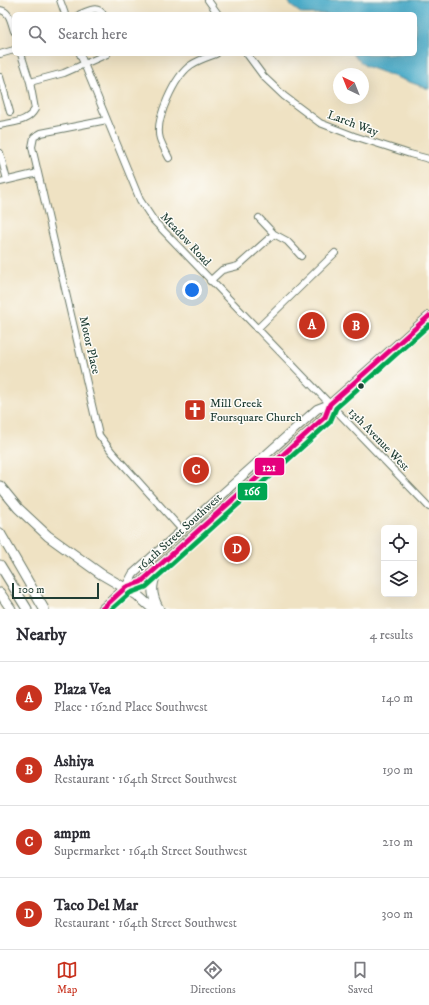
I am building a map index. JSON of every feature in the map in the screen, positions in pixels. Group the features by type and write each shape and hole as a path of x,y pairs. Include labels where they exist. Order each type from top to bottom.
{"highway":[{"path":"0,486 18,508 48,536 101,574 137,595 153,609"},
{"path":"0,533 44,609"},
{"path":"0,565 26,609"},
{"path":"159,609 154,599 152,588 160,565"},
{"path":"0,593 10,609"},
{"path":"0,602 5,609"}],"main road":[{"name":"164th Street Southwest","path":"126,588 133,574 182,530 317,409 330,404 429,316"},
{"name":"164th Street Southwest","path":"102,609 126,588 141,582 325,418 330,404"}],"street":[{"path":"60,0 64,12"},
{"path":"208,0 217,12"},
{"path":"85,12 94,8 102,12"},
{"path":"3,11 9,15 12,25"},
{"path":"0,54 12,51"},
{"path":"0,125 28,118 36,109 30,82 22,56"},
{"name":"Meadow Road","path":"81,56 145,210 162,232 330,404"},
{"path":"30,82 64,73 83,63 102,56"},
{"path":"169,158 160,138 159,122 165,105 175,84 190,65 211,56"},
{"name":"Larch Way","path":"248,56 264,77 299,108 320,123 366,140 429,159"},
{"path":"0,77 3,100 10,112"},
{"name":"Motor Place","path":"107,120 41,133 34,137 32,147 100,435 112,452 182,530"},
{"path":"0,153 3,181 38,173"},
{"path":"259,218 274,234 287,241 301,256"},
{"path":"210,281 222,270 238,266 274,234"},
{"path":"257,329 335,253"},
{"name":"13th Avenue West","path":"330,404 429,507"}],"water":[{"path":"288,0 429,0 429,89 365,66 354,56 417,56 417,12 299,12 291,6"}],"transit line":[{"name":"121","path":"102,609 126,587 141,582 325,417 330,404 429,316"},
{"name":"166","path":"112,609 130,593 146,587 330,422 336,408 429,325"}],"place":[{"name":"Plaza Vea","path":"312,325"},
{"name":"Ashiya","path":"356,326"},
{"name":"Mill Creek Foursquare Church","path":"195,410"},
{"name":"ampm","path":"196,470"},
{"name":"Taco Del Mar","path":"237,549"}]}
